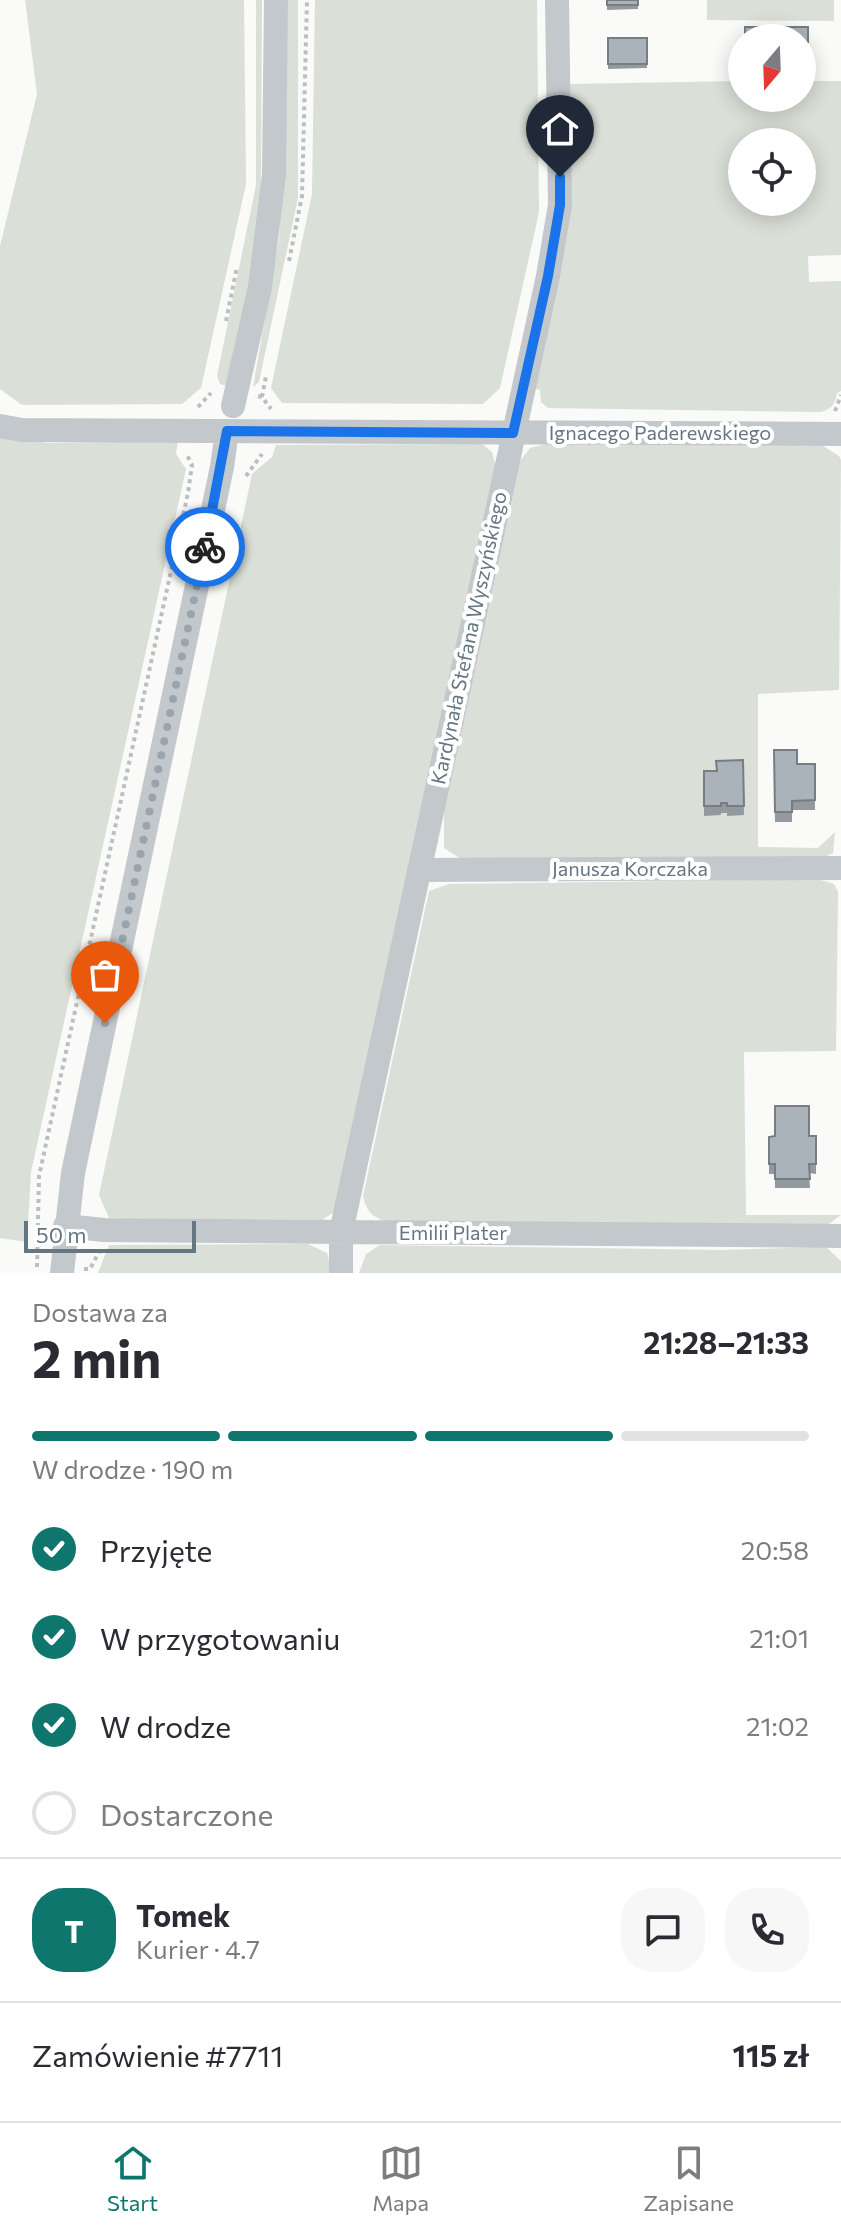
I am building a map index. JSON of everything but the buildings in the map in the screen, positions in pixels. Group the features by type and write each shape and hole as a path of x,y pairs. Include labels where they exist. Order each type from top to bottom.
{"street":[{"path":"233,406 260,287 274,175 276,0"},
{"name":"Kardynała Stefana Wyszyńskiego","path":"341,1273 341,1232 548,276 560,205 557,0"},
{"name":"Ignacego Paderewskiego","path":"0,426 22,430 841,434"},
{"path":"62,1273 73,1173 224,458 227,431"},
{"name":"Janusza Korczaka","path":"419,870 841,868"},
{"name":"Emilii Plater","path":"65,1226 95,1230 841,1236"}],"path":[{"path":"224,332 239,256"},
{"path":"37,1273 39,1176 188,493 192,465 186,453 189,431 197,408 212,392"},
{"path":"262,397 274,412"}],"shaded area":[{"path":"25,0 244,0 246,184 201,388 182,404 22,405 0,389 0,246 37,94"},
{"path":"256,0 262,0 259,239 230,387 220,384 217,376 256,185"},
{"path":"282,0 298,0 298,198 259,382 253,387 279,238 283,145"},
{"path":"315,0 537,0 539,212 500,388 483,404 282,403 271,388 312,194"},
{"path":"707,0 834,0 834,21 707,20"},
{"path":"728,81 728,112 816,112 816,81 841,81 841,255 808,256 809,282 841,281 841,391 831,407 821,412 548,408 541,402 540,390 534,389 570,84"},
{"path":"0,436 48,443 178,441 176,454 186,469 31,1172 27,1242 0,1238"},
{"path":"551,443 820,444 839,456 839,690 758,694 758,847 818,848 835,832 833,853 822,858 461,859 444,848 444,810 519,462 530,448"},
{"path":"482,444 492,452 497,471 339,1209 322,1220 109,1218 99,1195 252,474 272,457 276,445"},
{"path":"817,879 834,884 838,892 836,1051 744,1052 746,1215 841,1215 826,1226 392,1223 369,1211 363,1196 429,891 449,884"},
{"path":"308,1244 327,1253 332,1273 98,1273 109,1245"},
{"path":"380,1245 722,1250 826,1247 841,1261 841,1273 359,1273 366,1254"}],"way so far":[{"path":"105,1023 205,547"}],"route":[{"path":"205,547 227,431 513,433 548,276 560,205 560,177"}]}
